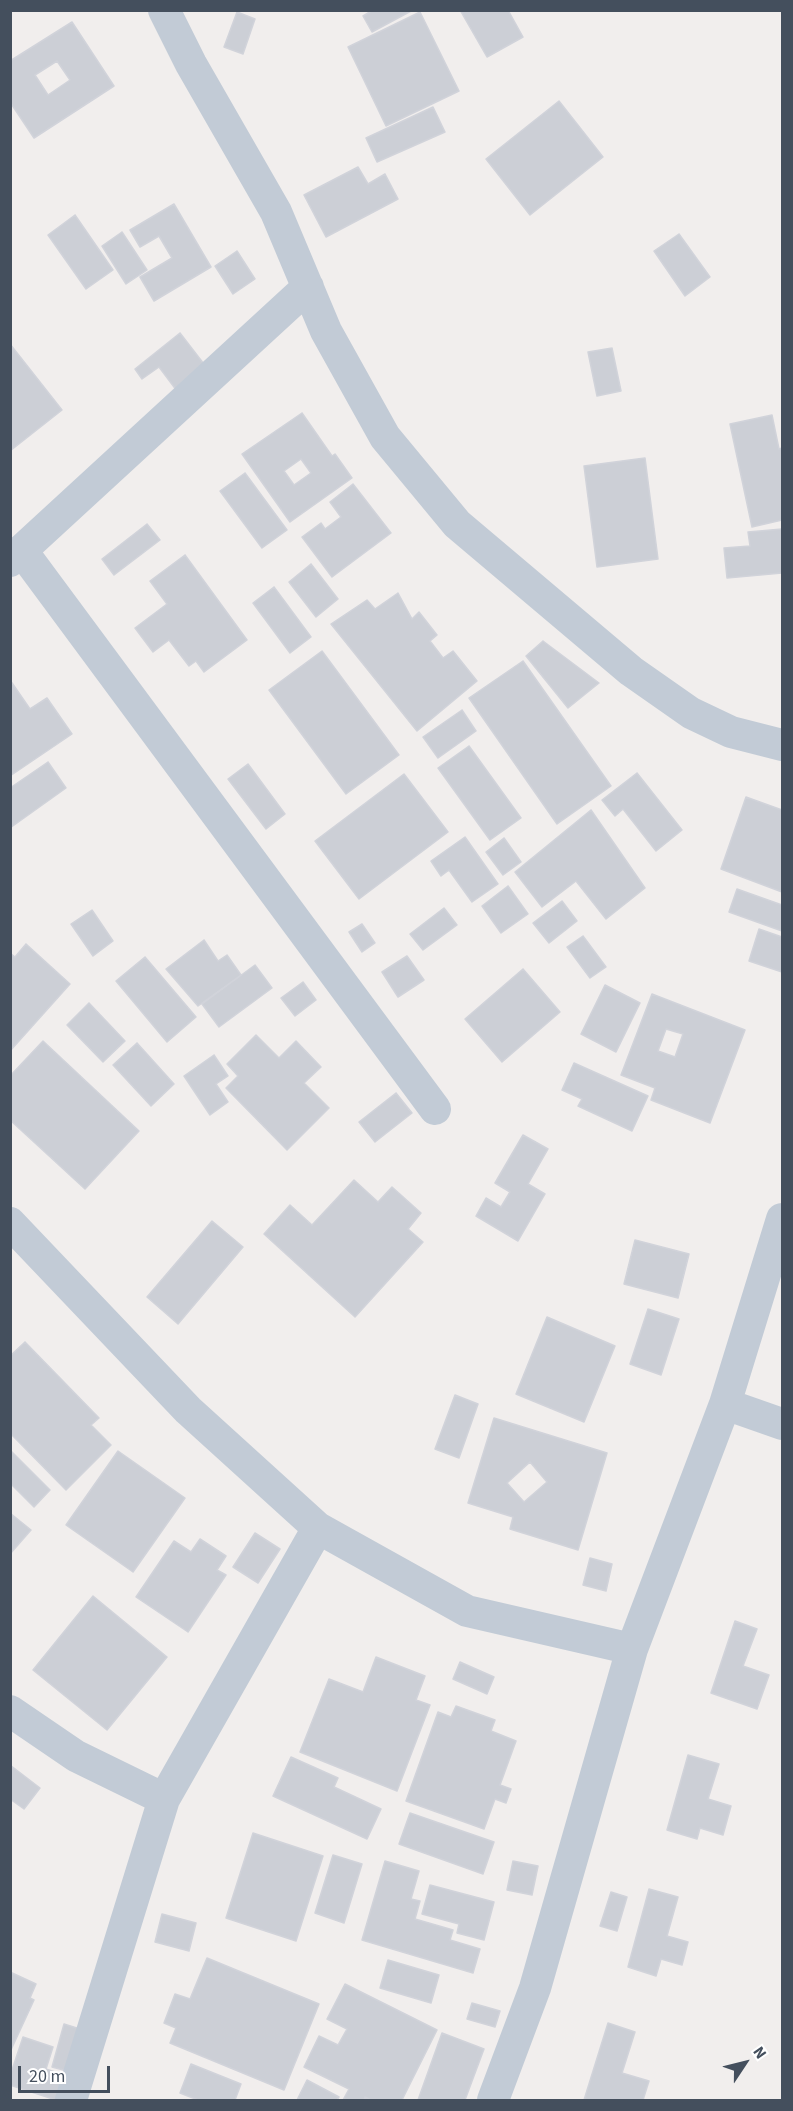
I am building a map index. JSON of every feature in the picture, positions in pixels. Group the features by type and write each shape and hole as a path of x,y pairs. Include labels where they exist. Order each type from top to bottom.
{"street":[{"path":"164,10 191,64 276,212 326,330 385,437 457,524 631,671 692,713 731,732 783,745"},
{"path":"308,287 16,556 435,1109"},
{"path":"493,2100 535,1988 632,1649 725,1404 783,1219"},
{"path":"10,1223 188,1410 318,1528 466,1611 632,1649"},
{"path":"725,1404 783,1424"},
{"path":"71,2100 164,1799 318,1528"},
{"path":"10,1711 76,1756 164,1799"}],"building":[{"path":"373,10 411,11 372,32 363,16"},
{"path":"460,10 508,10 523,37 487,57"},
{"path":"237,12 255,19 243,54 224,47"},
{"path":"420,12 459,91 386,126 348,47"},
{"path":"72,22 114,86 34,138 10,102 10,61","holes":["57,61 70,80 48,95 35,75"]},
{"path":"559,101 603,157 530,215 486,159"},
{"path":"433,107 445,132 377,162 366,138"},
{"path":"358,167 368,184 385,174 398,199 326,237 304,195"},
{"path":"174,204 211,267 154,301 140,277 172,258 159,236 140,247 130,230"},
{"path":"75,215 113,270 86,289 48,235"},
{"path":"122,232 147,270 126,284 102,246"},
{"path":"679,234 710,277 685,296 654,251"},
{"path":"237,251 255,279 233,294 215,266"},
{"path":"180,333 207,368 177,391 159,367 142,379 135,369"},
{"path":"10,344 62,410 10,451"},
{"path":"612,348 621,391 597,396 588,352"},
{"path":"302,413 332,456 335,454 352,478 290,522 242,454","holes":["301,459 311,473 294,485 284,471"]},
{"path":"772,415 779,449 782,448 782,520 752,527 730,424"},
{"path":"645,458 658,559 597,567 584,466"},
{"path":"245,473 287,530 262,548 220,491"},
{"path":"353,484 391,533 332,577 302,537 321,523 325,529 341,517 330,502"},
{"path":"147,524 160,540 114,575 102,559"},
{"path":"782,529 782,573 727,578 724,548 750,546 748,532"},
{"path":"185,555 247,640 204,672 196,661 189,666 169,640 153,652 135,628 167,604 150,581"},
{"path":"311,564 338,599 316,617 289,582"},
{"path":"274,587 311,637 290,653 253,603"},
{"path":"398,593 412,619 419,612 437,635 430,641 443,658 453,651 477,681 417,731 331,624 367,600 375,609"},
{"path":"543,641 599,683 568,708 526,656"},
{"path":"322,651 399,755 346,794 269,690"},
{"path":"523,661 611,786 557,824 469,698"},
{"path":"10,680 30,709 47,698 72,734 10,776"},
{"path":"462,710 476,731 438,758 423,737"},
{"path":"469,746 521,818 490,840 438,768"},
{"path":"48,762 66,788 10,828 10,788"},
{"path":"248,764 285,814 266,829 228,779"},
{"path":"637,773 682,830 656,851 623,809 615,816 602,800"},
{"path":"404,774 448,832 359,899 315,841"},
{"path":"746,797 782,810 782,892 721,869"},
{"path":"591,810 645,888 606,919 576,881 542,907 515,872"},
{"path":"465,837 498,884 472,902 449,870 441,876 431,861"},
{"path":"504,838 521,862 503,875 486,852"},
{"path":"508,886 528,914 501,933 482,906"},
{"path":"737,889 782,905 782,931 729,912"},
{"path":"562,901 577,921 549,943 533,923"},
{"path":"444,908 457,925 423,950 410,934"},
{"path":"92,910 113,941 93,956 71,924"},
{"path":"362,924 375,943 362,952 349,932"},
{"path":"759,929 782,937 782,972 749,961"},
{"path":"583,936 606,967 590,978 567,947"},
{"path":"204,940 218,961 227,955 241,975 198,1006 166,969"},
{"path":"26,944 70,984 10,1051 10,953 15,957"},
{"path":"407,956 424,980 398,997 382,972"},
{"path":"145,957 196,1017 167,1042 116,981"},
{"path":"255,965 272,988 219,1027 202,1004"},
{"path":"523,969 560,1012 502,1062 465,1019"},
{"path":"303,982 316,1000 295,1016 281,998"},
{"path":"605,985 640,1003 616,1052 581,1034"},
{"path":"652,994 745,1030 710,1123 651,1100 655,1088 621,1075","holes":["666,1029 683,1034 675,1057 658,1051"]},
{"path":"89,1003 125,1041 103,1062 67,1025"},
{"path":"256,1035 279,1058 296,1041 321,1067 304,1083 329,1108 287,1150 226,1088 238,1076 227,1064"},
{"path":"43,1041 139,1131 85,1189 10,1120 10,1076"},
{"path":"137,1043 174,1084 151,1106 113,1065"},
{"path":"214,1055 228,1076 216,1084 228,1102 210,1115 184,1076"},
{"path":"574,1063 648,1096 632,1131 578,1106 582,1099 562,1090"},
{"path":"396,1093 412,1113 375,1142 359,1122"},
{"path":"523,1135 548,1149 528,1184 545,1194 518,1241 476,1216 486,1198 501,1207 510,1192 495,1183"},
{"path":"354,1180 378,1202 392,1187 421,1213 408,1229 423,1242 355,1317 264,1234 290,1205 312,1225"},
{"path":"212,1221 243,1247 178,1324 147,1297"},
{"path":"635,1240 689,1254 678,1298 624,1284"},
{"path":"648,1309 679,1319 661,1375 630,1364"},
{"path":"547,1317 615,1346 584,1422 516,1394"},
{"path":"25,1342 99,1418 91,1425 111,1445 66,1490 10,1433 10,1356"},
{"path":"455,1395 478,1404 459,1458 435,1449"},
{"path":"494,1418 607,1453 578,1550 510,1529 513,1517 468,1503","holes":["530,1462 547,1482 524,1502 507,1483"]},
{"path":"10,1450 50,1490 34,1507 10,1483"},
{"path":"118,1451 185,1498 133,1572 66,1525"},
{"path":"10,1513 31,1530 10,1554"},
{"path":"255,1533 280,1549 258,1583 233,1567"},
{"path":"200,1539 226,1556 217,1570 226,1575 188,1632 136,1597 174,1541 191,1552"},
{"path":"590,1558 612,1564 606,1591 583,1585"},
{"path":"93,1596 167,1657 107,1730 33,1670"},
{"path":"735,1621 757,1629 743,1666 769,1675 757,1709 711,1693"},
{"path":"376,1657 425,1676 416,1700 430,1705 397,1791 300,1752 329,1679 363,1692"},
{"path":"460,1662 494,1677 487,1694 453,1679"},
{"path":"456,1706 495,1720 491,1731 516,1741 500,1785 511,1789 506,1803 495,1799 484,1829 406,1801 438,1712 451,1717"},
{"path":"688,1755 719,1764 708,1799 731,1806 723,1835 700,1828 697,1839 667,1830"},
{"path":"291,1757 338,1778 334,1787 381,1809 367,1839 273,1796"},
{"path":"10,1765 40,1788 24,1809 10,1799"},
{"path":"410,1813 494,1842 483,1874 399,1844"},
{"path":"253,1833 323,1856 296,1941 226,1918"},
{"path":"333,1855 362,1864 344,1923 315,1913"},
{"path":"385,1861 419,1871 411,1899 420,1901 415,1919 453,1930 450,1940 480,1949 473,1973 362,1940"},
{"path":"513,1861 538,1866 532,1895 507,1890"},
{"path":"430,1885 494,1902 484,1940 457,1933 459,1924 422,1914"},
{"path":"649,1889 678,1897 667,1936 688,1942 682,1965 661,1959 656,1976 628,1967"},
{"path":"611,1892 627,1897 617,1931 600,1926"},
{"path":"162,1914 196,1923 189,1951 155,1942"},
{"path":"207,1958 319,2004 284,2090 170,2043 176,2028 164,2023 175,1994 190,1999"},
{"path":"388,1960 439,1975 431,2003 380,1988"},
{"path":"10,1972 36,1984 30,1998 34,2000 10,2052"},
{"path":"345,1984 437,2030 402,2100 371,2100 365,2097 364,2100 343,2100 349,2089 304,2067 319,2036 338,2045 347,2029 327,2019"},
{"path":"472,2003 500,2011 495,2027 467,2019"},
{"path":"608,2023 635,2032 622,2073 649,2081 643,2100 584,2100"},
{"path":"64,2024 80,2029 67,2071 52,2067"},
{"path":"442,2033 484,2049 465,2100 418,2100"},
{"path":"23,2037 53,2047 46,2069 64,2075 56,2100 10,2085 10,2076"},
{"path":"191,2064 241,2084 235,2100 198,2100 180,2093"},
{"path":"307,2080 339,2097 337,2100 297,2100"}]}
